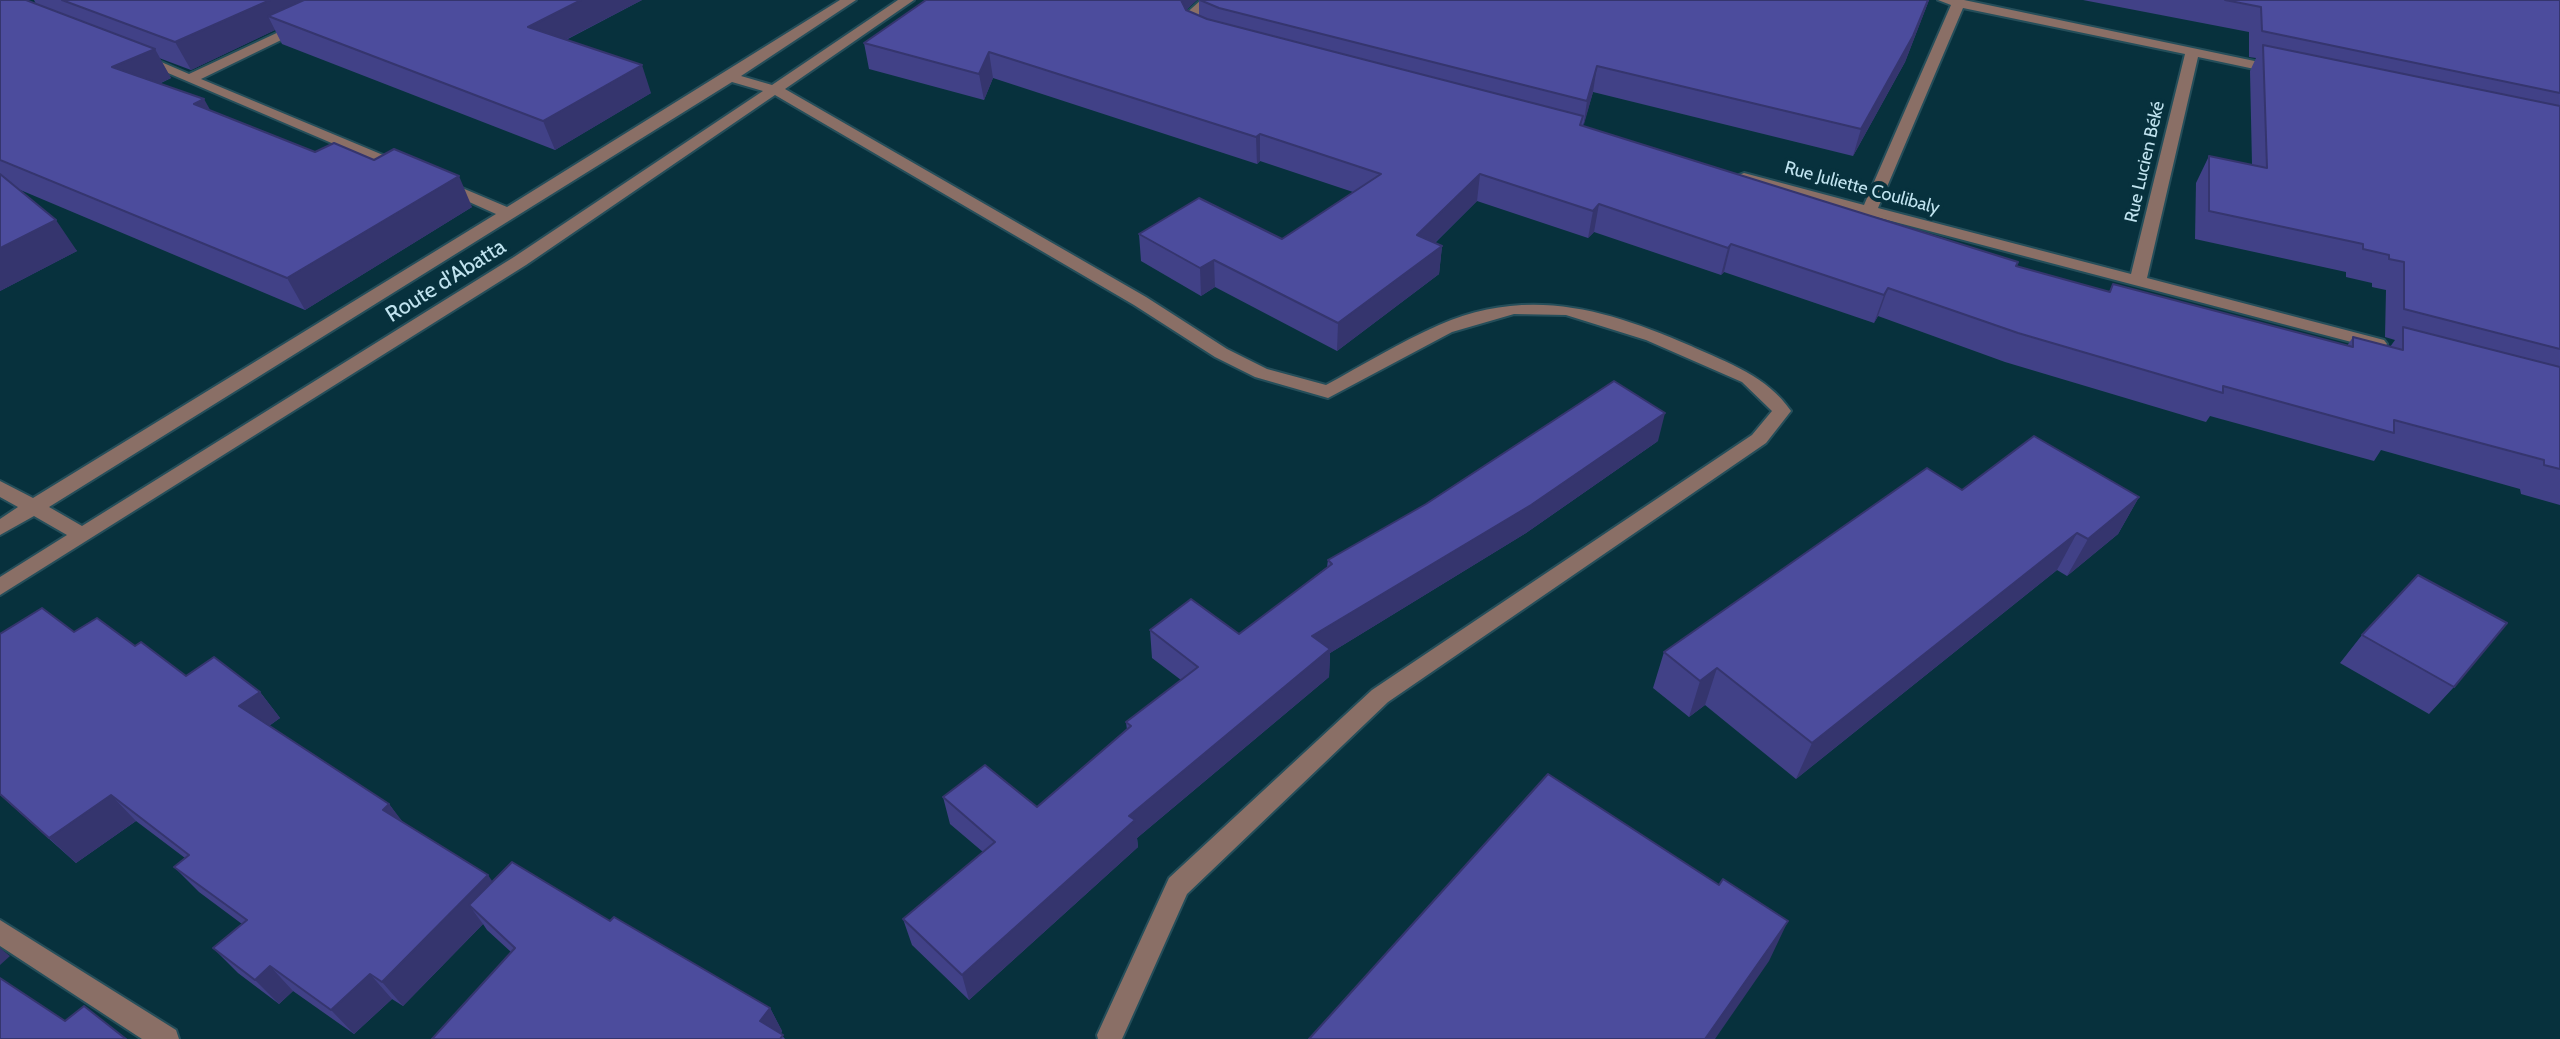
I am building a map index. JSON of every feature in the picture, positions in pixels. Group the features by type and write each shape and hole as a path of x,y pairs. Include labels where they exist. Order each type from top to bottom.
{"street":[{"name":"Route d'Abatta","path":"0,528 730,77 849,0"},
{"name":"Route d'Abatta","path":"0,587 520,261 907,0"},
{"path":"1209,0 1189,17 1193,30 1214,39"},
{"path":"1869,211 1951,1 2299,74"},
{"path":"191,78 317,19"},
{"name":"Rue Lucien Béké","path":"2138,281 2192,52"},
{"path":"132,55 509,214"},
{"path":"730,77 776,90 1140,301 1221,353 1261,373 1328,392 1446,328 1513,309 1567,310 1652,336 1748,378 1782,411 1759,439 1380,696 1178,886 1110,1035"},
{"name":"Rue Juliette Coulibaly","path":"1732,175 2394,348"},
{"path":"0,488 82,535"},
{"path":"0,932 166,1039"}],"building":[{"path":"0,0 26,0 155,49 112,67 204,99 194,104 315,152 334,143 374,160 394,149 459,176 287,278 0,160"},
{"path":"62,0 270,0 175,42"},
{"path":"304,0 581,0 528,27 642,65 543,121 268,16"},
{"path":"926,0 1181,0 1186,10 1207,19 1583,116 1580,125 2018,262 2016,266 2110,292 2113,284 2353,347 2353,337 2403,350 2403,327 2560,367 2560,469 2544,465 2544,460 2394,420 2394,433 2223,386 2223,393 2018,333 1888,288 1884,295 1731,244 1728,248 1599,204 1593,211 1480,174 1417,235 1442,246 1338,323 1214,260 1200,268 1139,234 1199,198 1282,239 1381,174 989,52 979,74 864,43"},
{"path":"1200,0 1928,0 1913,36 1861,129 1597,66 1587,101 1219,8"},
{"path":"2225,0 2560,0 2560,93 2262,31 2261,7"},
{"path":"2263,45 2560,106 2560,349 2404,309 2404,262 2363,249 2363,244 2209,211 2209,156 2267,168"},
{"path":"0,174 56,220 0,248"},
{"path":"1614,381 1665,413 1531,505 1312,636 1330,649 1129,816 1135,820 962,975 903,919 995,842 943,797 985,765 1037,807 1131,726 1126,722 1198,667 1150,630 1191,599 1239,634 1332,564 1328,560 1426,504"},
{"path":"2034,436 2139,497 2088,539 2077,533 1812,743 1717,668 1700,681 1664,652 1927,468 1962,490"},
{"path":"2418,575 2507,623 2454,687 2362,635"},
{"path":"42,608 74,632 97,618 135,646 141,642 186,676 214,657 260,692 239,706 389,804 383,810 488,875 382,982 370,974 331,1010 270,966 255,980 213,948 247,920 174,867 189,855 111,795 49,838 0,794 0,634"},
{"path":"1548,774 1719,885 1723,879 1788,921 1705,1039 1309,1039"},
{"path":"512,862 610,921 614,917 770,1008 760,1021 783,1035 780,1039 432,1039 515,948 469,905"},
{"path":"0,978 65,1021 84,1006 126,1039 0,1039"}]}
